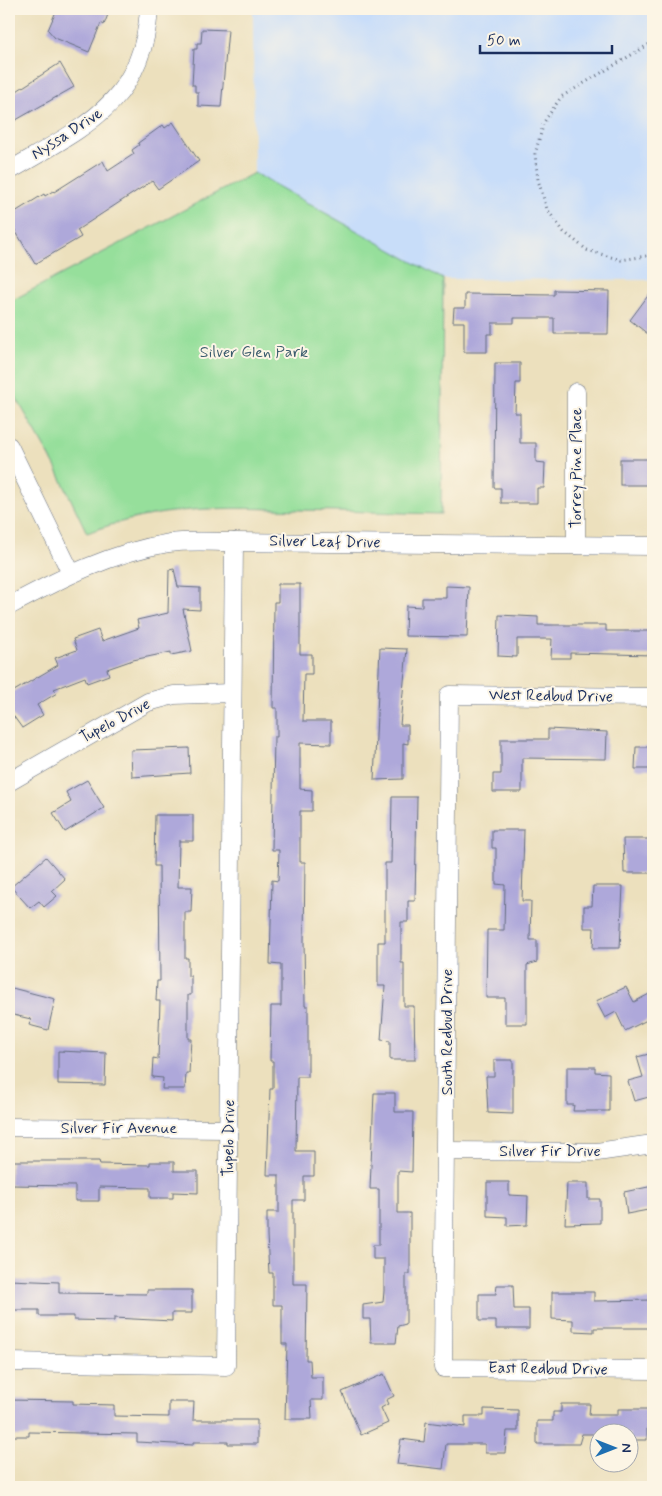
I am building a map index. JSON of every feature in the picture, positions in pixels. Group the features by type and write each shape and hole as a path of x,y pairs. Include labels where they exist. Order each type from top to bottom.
{"street":[{"name":"Nyssa Drive","path":"9,171 101,115 116,99 129,81 140,57 148,26 149,9"},
{"name":"Torrey Pine Place","path":"576,392 576,545"},
{"path":"9,446 71,573"},
{"name":"Tupelo Drive","path":"9,1362 226,1366 231,693 234,542"},
{"name":"Silver Leaf Drive","path":"9,606 71,573 119,554 170,543 653,546"},
{"name":"Tupelo Drive","path":"9,782 148,702 174,695 231,693"},
{"name":"West Redbud Drive","path":"449,695 653,697"},
{"name":"South Redbud Drive","path":"443,1368 449,695"},
{"name":"Silver Fir Avenue","path":"9,1127 229,1129"},
{"name":"Silver Fir Drive","path":"446,1151 597,1152 653,1144"},
{"name":"East Redbud Drive","path":"443,1368 653,1370"}],"path":[{"path":"653,42 561,97 544,122 535,154 538,180 547,209 564,232 588,250 621,260 653,256"}],"shaded area":[{"path":"253,9 653,9 653,280 443,279 254,173"}],"green space":[{"name":"Silver Glen Park","path":"254,173 443,279 441,514 245,508 193,510 141,517 87,533 55,466 9,385 9,302"}],"building":[{"path":"57,9 110,9 104,25 101,23 89,52 55,38 48,30"},
{"path":"202,29 228,30 221,107 198,106 198,92 195,92 195,85 192,85 194,49 197,49 197,43 201,43"},
{"path":"60,63 74,87 9,124 9,96"},
{"path":"173,122 199,161 158,189 152,181 77,230 81,237 35,264 9,218 16,214 15,212 44,194 45,196 54,192 103,161 108,171 134,154 132,150 139,145 138,143 163,125 165,128"},
{"path":"653,289 653,338 630,320"},
{"path":"554,290 609,291 608,334 554,334 554,318 514,318 514,323 492,323 492,334 487,334 487,352 464,352 464,322 453,322 454,308 465,308 465,294 554,295"},
{"path":"495,363 520,363 520,383 516,383 515,413 520,413 520,443 536,443 536,462 545,463 544,488 537,488 537,503 501,503 501,488 494,488"},
{"path":"620,459 653,459 653,485 620,485"},
{"path":"174,569 178,587 200,588 200,610 183,609 192,651 171,655 171,652 133,660 107,669 109,675 87,683 85,677 54,689 57,693 37,705 43,715 22,728 9,710 9,694 58,665 55,658 77,650 73,639 98,630 102,641 139,628 137,620 168,613 169,570"},
{"path":"278,584 300,584 300,654 312,654 312,674 304,674 303,721 331,721 331,744 300,743 300,789 312,790 312,811 300,811 300,862 305,862 304,941 305,1006 308,1006 308,1077 297,1077 296,1151 314,1151 314,1176 304,1176 304,1200 293,1200 293,1284 307,1284 306,1360 310,1360 311,1377 323,1377 323,1400 311,1400 312,1419 285,1419 287,1344 282,1344 282,1305 273,1305 273,1273 269,1273 267,1235 267,1212 279,1212 279,1175 267,1175 270,1089 273,1089 273,1061 270,1061 271,1006 281,1006 281,965 270,964 272,880 278,881 279,850 272,850 274,737 277,737 277,708 273,708 274,602 278,602"},
{"path":"446,586 469,587 467,637 405,636 406,606 422,607 422,598 446,598"},
{"path":"499,615 538,617 538,625 606,625 606,631 653,631 653,655 570,653 570,658 551,658 552,639 517,639 517,657 498,656"},
{"path":"380,648 407,649 400,725 408,725 408,744 403,743 403,779 374,780"},
{"path":"548,729 607,732 606,759 522,758 522,792 493,792 493,774 501,774 501,739 548,739"},
{"path":"636,747 653,747 653,769 635,769"},
{"path":"189,748 190,773 132,777 131,750"},
{"path":"87,780 104,808 65,832 53,813 71,802 66,792"},
{"path":"392,797 417,797 415,901 408,901 408,922 401,922 401,963 404,963 404,1006 414,1006 415,1060 390,1060 390,1041 381,1040 385,986 378,986 378,942 385,942 385,863 391,863"},
{"path":"155,815 193,815 193,841 179,841 178,887 192,887 191,912 185,912 185,958 188,958 188,976 191,976 191,995 188,995 188,1039 191,1039 189,1073 186,1073 185,1089 162,1089 163,1078 152,1077 153,1058 158,1059 160,1001 156,1001 157,981 160,981 159,866 154,866"},
{"path":"492,830 524,830 522,901 531,901 530,940 537,940 537,962 527,965 527,1024 505,1024 505,998 486,998 487,930 504,930 505,885 496,884 496,848 492,848"},
{"path":"623,839 653,839 653,873 624,873"},
{"path":"46,857 65,879 52,891 57,896 44,907 39,901 30,908 11,887"},
{"path":"593,886 623,886 620,948 593,948 594,928 584,928 584,906 592,906"},
{"path":"626,987 634,1002 653,992 653,1017 625,1031 616,1012 605,1018 596,1001"},
{"path":"12,988 55,999 48,1030 29,1025 31,1019 9,1014"},
{"path":"58,1051 106,1053 105,1085 58,1084"},
{"path":"653,1053 653,1099 649,1097 634,1101 628,1081 643,1077 637,1057"},
{"path":"494,1060 513,1060 513,1114 488,1113 486,1076 494,1076"},
{"path":"567,1067 595,1067 595,1072 609,1073 609,1111 573,1111 574,1105 567,1105"},
{"path":"374,1093 395,1093 395,1112 413,1112 412,1172 398,1171 398,1213 410,1213 410,1274 406,1274 406,1324 398,1326 396,1343 371,1343 370,1319 363,1319 363,1305 383,1302 384,1291 384,1259 373,1259 373,1245 379,1245 379,1189 370,1189"},
{"path":"11,1161 99,1161 100,1164 150,1165 150,1162 174,1162 174,1171 198,1171 198,1193 173,1192 173,1198 150,1198 150,1188 99,1187 99,1201 75,1201 75,1186 10,1185"},
{"path":"487,1182 509,1182 509,1195 528,1196 527,1225 507,1226 507,1217 487,1216"},
{"path":"567,1183 588,1183 588,1199 600,1199 600,1223 565,1224"},
{"path":"653,1186 653,1209 627,1214 624,1192"},
{"path":"9,1280 59,1282 59,1293 147,1294 147,1290 192,1290 192,1313 172,1313 172,1321 114,1318 114,1321 74,1320 74,1316 39,1316 39,1310 9,1310"},
{"path":"497,1285 513,1285 514,1309 529,1309 529,1329 496,1329 496,1321 479,1321 479,1294 496,1294"},
{"path":"552,1292 594,1292 594,1301 653,1300 653,1328 594,1328 594,1332 573,1331 573,1320 552,1319"},
{"path":"384,1374 394,1396 386,1400 388,1404 381,1408 388,1423 361,1435 342,1392"},
{"path":"9,1400 73,1401 73,1404 114,1405 114,1416 169,1417 169,1402 194,1402 193,1420 257,1420 257,1444 193,1442 193,1445 137,1442 137,1434 29,1432 29,1436 9,1436"},
{"path":"561,1404 590,1404 589,1415 618,1415 618,1409 653,1409 653,1429 647,1429 647,1440 640,1440 640,1424 590,1424 590,1434 582,1434 579,1444 537,1444 537,1421 553,1421 553,1412 561,1412"},
{"path":"484,1409 518,1410 518,1431 507,1431 505,1453 485,1453 485,1444 446,1444 443,1469 397,1464 401,1439 424,1442 426,1422 465,1427 465,1416 484,1416"}]}
